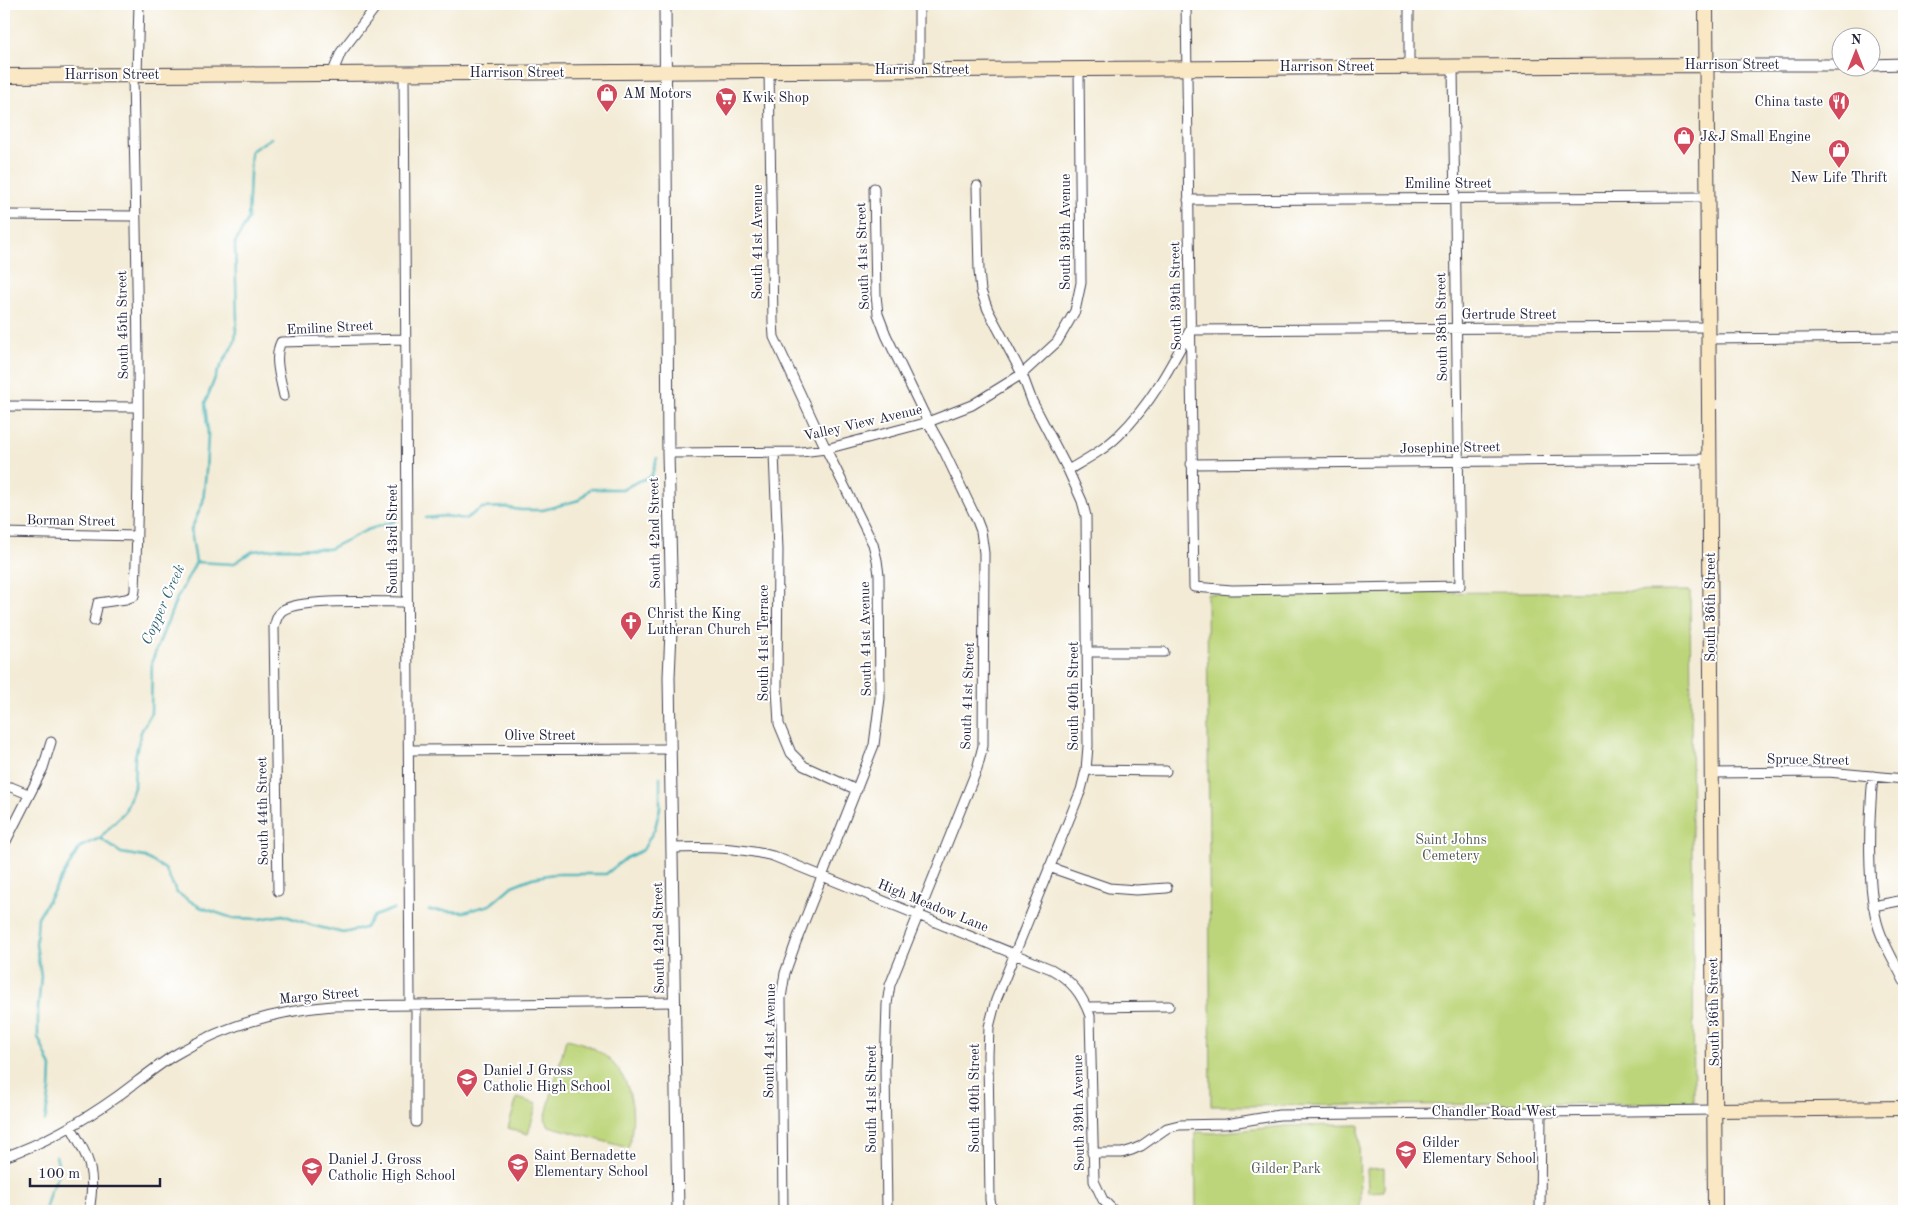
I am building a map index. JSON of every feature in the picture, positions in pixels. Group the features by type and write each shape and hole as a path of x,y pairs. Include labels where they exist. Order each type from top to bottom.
{"main road":[{"name":"South 36th Street","path":"1706,4 1715,1211"},
{"name":"Harrison Street","path":"4,76 1706,65"},
{"name":"Chandler Road West","path":"1715,1110 1904,1108"}],"street":[{"name":"South 45th Street","path":"94,622 98,603 134,596 136,575 135,75 139,4"},
{"path":"332,74 341,52 378,4"},
{"name":"South 42nd Street","path":"665,4 668,453 672,609 669,677 678,1211"},
{"path":"919,4 919,70"},
{"name":"South 39th Street","path":"1186,4 1194,587"},
{"path":"1409,4 1409,67"},
{"path":"1880,64 1904,64"},
{"name":"Harrison Street","path":"1706,65 1830,65"},
{"name":"South 38th Street","path":"1194,587 1232,590 1460,586 1453,67"},
{"name":"South 39th Avenue","path":"1022,374 1057,342 1071,320 1079,297 1082,269 1079,69"},
{"name":"South 41st Avenue","path":"770,71 772,322 774,337 873,544 878,560 879,575 880,698 874,745 785,973 781,998 783,1211"},
{"name":"South 43rd Street","path":"404,73 407,602 416,1122"},
{"name":"South 40th Street","path":"977,186 981,291 988,310 1022,374 1032,401 1068,470 1082,501 1086,516 1088,652 1088,746 1086,770 1081,790 996,1000 989,1027 990,1200 992,1211"},
{"name":"South 41st Street","path":"874,188 878,314 886,335 976,518 984,553 983,746 977,769 890,985 887,1004 885,1069 887,1211"},
{"name":"Emiline Street","path":"1188,200 1708,197"},
{"path":"4,216 135,216"},
{"name":"Gertrude Street","path":"1190,330 1456,328 1904,337"},
{"path":"1068,470 1118,436 1149,402 1168,372 1190,330"},
{"name":"Emiline Street","path":"284,396 278,366 277,349 281,342 405,339"},
{"name":"Valley View Avenue","path":"668,453 774,453 826,449 928,422 972,405 1022,374"},
{"path":"4,406 137,407"},
{"name":"South 41st Terrace","path":"774,453 778,550 777,696 779,724 791,753 804,766 857,790"},
{"name":"Josephine Street","path":"1192,464 1710,459"},
{"name":"Borman Street","path":"4,533 137,536"},
{"name":"South 44th Street","path":"278,891 274,627 277,616 283,610 296,605 312,603 407,602"},
{"path":"1088,652 1164,652"},
{"path":"4,845 28,794 43,768 51,742"},
{"name":"Olive Street","path":"409,750 671,749"},
{"path":"1086,770 1166,771"},
{"name":"Spruce Street","path":"1712,773 1828,772 1904,779"},
{"path":"1874,776 1870,874 1874,906 1879,929 1904,981"},
{"path":"4,787 11,787 28,794"},
{"name":"High Meadow Lane","path":"672,848 728,847 773,856 1051,968 1065,976 1080,993 1087,1007"},
{"path":"1049,868 1110,888 1136,890 1167,888"},
{"path":"1874,906 1904,900"},
{"name":"Margo Street","path":"4,1157 28,1148 71,1127 117,1097 173,1056 206,1038 247,1022 281,1012 332,1006 675,1002"},
{"path":"1087,1007 1169,1006"},
{"name":"South 39th Avenue","path":"1087,1007 1091,1029 1094,1181 1102,1200 1114,1211"},
{"name":"Chandler Road West","path":"1092,1154 1122,1153 1132,1150 1167,1128 1178,1125 1226,1124 1280,1115 1715,1110"},
{"path":"1540,1211 1541,1112"},
{"path":"71,1127 90,1165 92,1180 89,1211"}],"green space":[{"name":"Saint Johns Cemetery","path":"1690,591 1694,1103 1211,1106 1207,594"},
{"path":"566,1039 585,1044 601,1053 614,1064 623,1078 629,1093 632,1110 632,1129 628,1148 549,1126 545,1119"},
{"path":"517,1098 537,1104 528,1134 508,1128"},
{"name":"Gilder Park","path":"1359,1125 1360,1211 1196,1211 1195,1132 1213,1133 1287,1126"},
{"path":"1384,1168 1384,1191 1368,1192 1367,1169"}],"waterway":[{"name":"Copper Creek","path":"45,1121 50,1090 51,1067 38,1037 41,976 36,945 38,917 80,847 100,838 125,811 134,787 135,757 141,732 151,713 152,661 176,600 196,562 191,530 203,502 208,435 205,403 217,373 235,341 237,318 235,243 248,219 251,151 271,138"},
{"path":"426,518 445,516 465,519 482,508 504,507 520,510 543,510 579,500 590,489 624,489 638,481 651,477 657,458"},
{"path":"196,562 233,564 253,551 282,548 329,549 367,530 395,521"},
{"path":"429,910 464,912 490,905 512,886 532,878 554,874 606,874 626,858 643,850 655,828 660,808 660,777"},
{"path":"100,838 121,853 145,857 165,869 177,893 200,907 232,918 260,919 283,915 311,925 343,933 365,928 374,916 393,909"},
{"name":"Copper Creek","path":"45,1211 50,1192 60,1172 56,1156"}],"place":[{"name":"AM Motors","path":"607,113"},
{"name":"Kwik Shop","path":"726,117"},
{"name":"China taste","path":"1839,121"},
{"name":"J&J Small Engine","path":"1684,156"},
{"name":"New Life Thrift","path":"1839,169"},
{"name":"Christ the King Lutheran Church","path":"631,641"},
{"name":"Daniel J Gross Catholic High School","path":"467,1098"},
{"name":"Gilder Elementary School","path":"1406,1170"},
{"name":"Saint Bernadette Elementary School","path":"518,1183"},
{"name":"Daniel J. Gross Catholic High School","path":"312,1187"}]}
